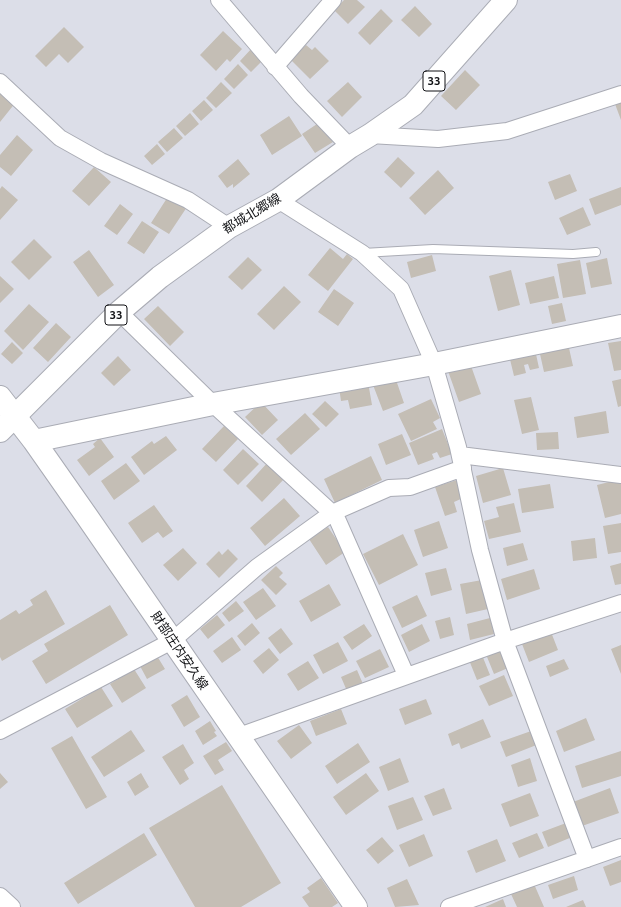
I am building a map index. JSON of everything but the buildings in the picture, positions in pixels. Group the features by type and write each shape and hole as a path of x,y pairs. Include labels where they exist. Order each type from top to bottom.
{"main road":[{"name":"都城北郷線","path":"7,424 119,312 160,277 229,227 278,200 350,147 413,105 506,0"},
{"path":"34,441 213,404 434,364 621,326"},
{"name":"財部庄内安久線","path":"0,397 7,424 34,441 356,907"}],"street":[{"path":"275,67 333,0"},
{"path":"221,1 275,67 350,147"},
{"path":"0,82 60,138 101,161 188,200 229,227"},
{"path":"370,135 438,139 507,130 621,94"},
{"path":"278,200 362,253 401,289 434,364 461,461 480,550 505,641 587,859"},
{"path":"119,312 213,404 333,513 406,675"},
{"path":"0,731 172,641 257,567 333,513 389,488 410,487 461,461 621,475"},
{"path":"239,736 406,675 621,603"},
{"path":"449,907 621,848"},
{"path":"0,896 12,907"}],"lane":[{"path":"362,253 433,249 565,254 596,252"}]}
